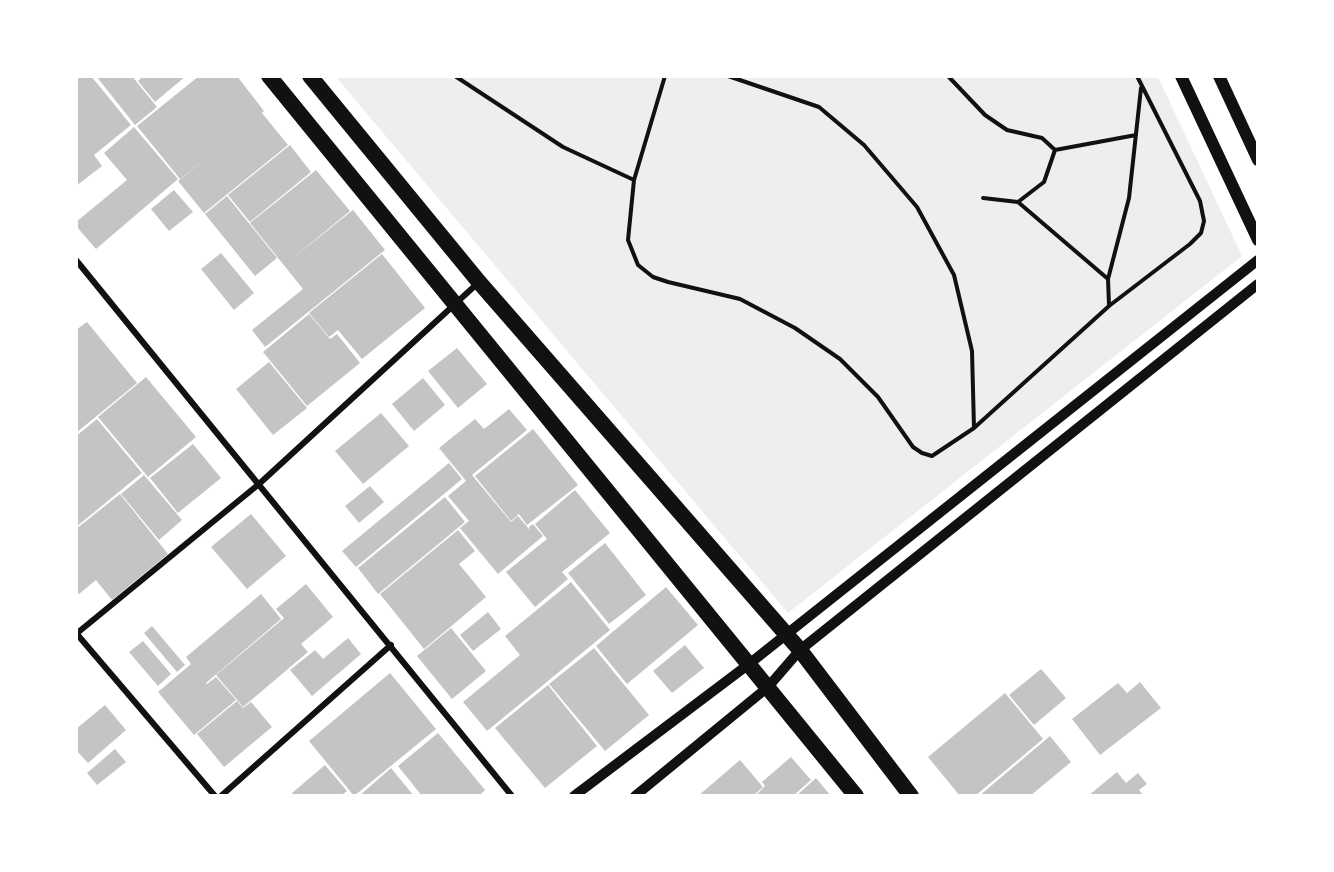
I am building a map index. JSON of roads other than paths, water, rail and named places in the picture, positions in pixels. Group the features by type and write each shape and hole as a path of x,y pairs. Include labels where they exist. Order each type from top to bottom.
{"highway":[{"path":"269,76 856,795"},
{"path":"310,76 479,282 800,650 911,795"}],"main road":[{"path":"1181,76 1257,240"},
{"path":"1219,76 1257,160"}],"street":[{"path":"76,260 512,795"},
{"path":"574,795 749,664 1257,260"},
{"path":"215,795 77,633 259,484 479,282"},
{"path":"635,795 768,687 800,650 1257,284"},
{"path":"221,795 391,645"}]}
